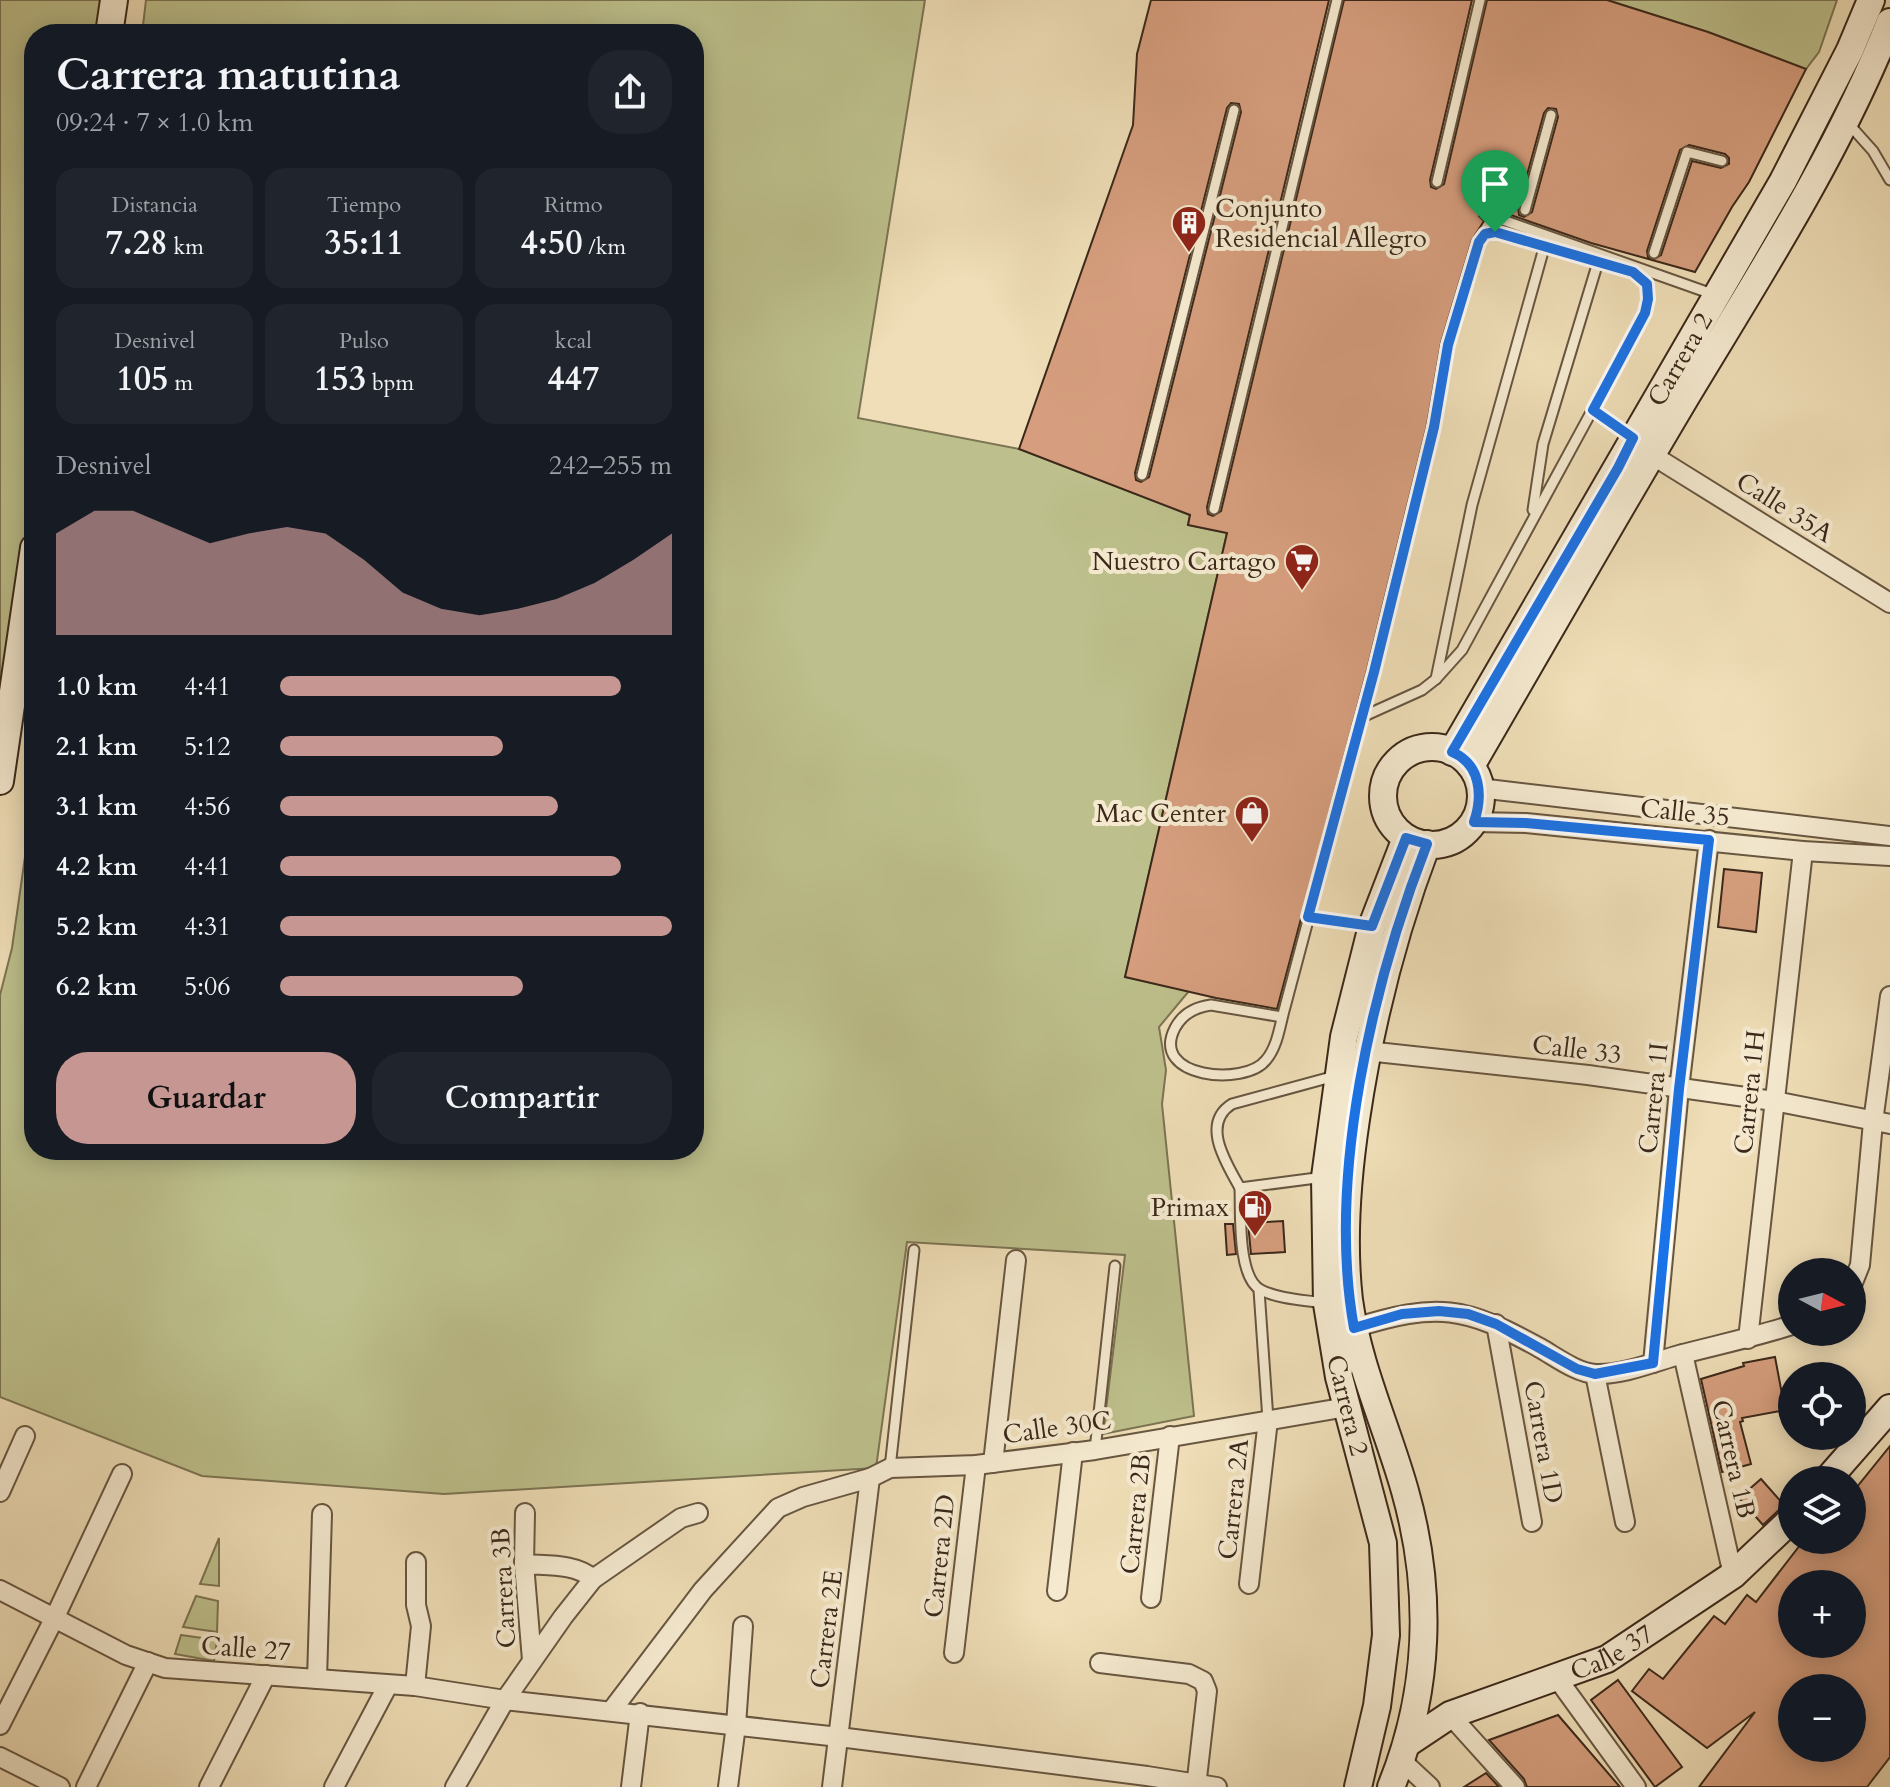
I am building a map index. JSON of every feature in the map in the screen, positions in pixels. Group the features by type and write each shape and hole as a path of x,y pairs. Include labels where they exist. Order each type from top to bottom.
{"main road":[{"path":"110,24 114,0"},
{"name":"Carrera 2","path":"1642,446 1715,295 1783,181 1850,50 1871,0"},
{"name":"Carrera 2","path":"1467,769 1618,468 1642,446 1804,201 1875,61 1890,22"},
{"path":"0,781 24,617"},
{"path":"1429,747 1467,769 1480,806 1474,822 1454,840 1442,845 1417,841 1394,828 1386,814 1383,799 1384,784 1390,770 1400,758 1414,750 1429,747"},
{"name":"Carrera 2","path":"1358,1787 1377,1706 1386,1620 1383,1543 1339,1377 1327,1304 1325,1177 1344,1037 1372,926 1417,841"},
{"name":"Carrera 2","path":"1391,1787 1405,1752 1419,1695 1424,1650 1421,1568 1404,1489 1354,1328 1346,1262 1346,1214 1350,1161 1367,1051 1417,841"},
{"path":"1839,1466 1890,1408"},
{"name":"Calle 37","path":"1405,1752 1450,1715 1607,1659 1733,1575 1778,1532"}],"street":[{"name":"Calle 35A","path":"1642,446 1890,603"},
{"name":"Calle 35","path":"1467,769 1614,805 1890,836"},
{"name":"Calle 35","path":"1474,822 1526,823 1803,851 1890,856"},
{"name":"Carrera 1I","path":"1653,1363 1679,1089 1709,840"},
{"name":"Carrera 1H","path":"1748,1339 1803,851"},
{"path":"1861,1258 1882,1123 1890,996"},
{"name":"Calle 33","path":"1367,1051 1588,1075 1774,1101 1882,1123"},
{"name":"Carrera 2D","path":"954,1653 1016,1260"},
{"path":"1354,1328 1402,1314 1439,1311 1468,1314 1496,1324 1577,1369 1595,1374 1653,1363 1778,1329"},
{"name":"Carrera 1D","path":"1496,1324 1532,1522"},
{"name":"Carrera 1B","path":"1683,1354 1733,1575"},
{"path":"1595,1374 1625,1522"},
{"name":"Calle 30C","path":"612,1710 703,1590 778,1508 803,1497 870,1478 890,1468 984,1464 1095,1450 1347,1407"},
{"name":"Carrera 2A","path":"1249,1584 1268,1420"},
{"path":"0,1492 25,1436"},
{"name":"Carrera 2B","path":"1151,1598 1170,1436"},
{"path":"1057,1591 1073,1452"},
{"path":"0,1725 122,1474"},
{"name":"Carrera 2E","path":"832,1787 870,1478"},
{"name":"Carrera 3B","path":"525,1513 524,1564 532,1660"},
{"path":"455,1787 505,1700 593,1579 681,1518 698,1513"},
{"path":"317,1679 322,1514"},
{"path":"415,1686 421,1626 416,1605 416,1562"},
{"path":"524,1564 574,1569 585,1572 593,1579"},
{"name":"Calle 27","path":"0,1590 126,1655 165,1668 415,1686 505,1700 839,1737 1217,1787"},
{"path":"728,1787 743,1626"},
{"path":"86,1787 148,1662"},
{"path":"1100,1663 1189,1674 1203,1681 1207,1691 1196,1785"},
{"path":"209,1787 266,1675"},
{"path":"1557,1678 1636,1787"},
{"path":"334,1787 388,1685"},
{"path":"631,1787 640,1713"},
{"path":"1450,1715 1515,1787"},
{"path":"1405,1752 1430,1787"},
{"path":"0,1757 60,1787"}],"lane":[{"path":"1214,509 1337,0"},
{"path":"1437,182 1480,0"},
{"path":"1142,475 1234,110"},
{"path":"1525,210 1551,115"},
{"path":"1845,119 1873,151 1890,180"},
{"path":"1654,253 1687,152 1722,161"},
{"path":"1486,214 1715,295"},
{"path":"1282,1017 1202,1006 1191,1010 1179,1021 1170,1042 1171,1052 1186,1067 1208,1073 1252,1071 1268,1058 1282,1017 1362,717 1434,427 1448,345 1479,242 1485,234 1495,232 1633,272 1643,278 1648,286 1645,313 1532,515 1462,650 1422,690 1362,717"},
{"path":"1436,679 1472,505 1544,248"},
{"path":"1532,515 1543,444 1598,262"},
{"path":"1593,410 1642,446"},
{"path":"1308,917 1372,926"},
{"path":"1327,1304 1259,1290 1249,1279 1244,1263 1240,1188 1218,1149 1218,1123 1223,1110 1232,1104 1338,1075"},
{"path":"1240,1188 1325,1177"},
{"path":"890,1468 914,1250"},
{"path":"1095,1450 1115,1266"},
{"path":"1259,1290 1268,1420"}],"green space":[{"path":"0,0 114,0 110,24 24,24 24,617 0,781"},
{"path":"146,0 925,0 858,418 1019,449 1190,515 1188,525 1227,533 1125,977 1189,991 1159,1027 1166,1070 1162,1104 1194,1416 1103,1434 1125,1255 907,1242 876,1468 444,1494 202,1476 0,1397 0,995 12,948 24,864 24,1160 704,1160 704,24 143,24"},
{"path":"1607,0 1837,0 1819,52 1806,69 1708,32"},
{"path":"219,1538 219,1586 200,1584"},
{"path":"196,1596 218,1601 217,1632 183,1627"},
{"path":"181,1635 217,1640 214,1661 175,1654"}],"building":[{"path":"1151,0 1329,0 1207,507 1208,514 1213,516 1221,511 1344,0 1472,0 1430,180 1431,187 1436,189 1444,184 1487,0 1607,0 1708,32 1806,69 1749,182 1695,272 1591,243 1488,207 1479,211 1484,221 1472,240 1441,343 1427,425 1367,670 1277,1009 1125,977 1227,533 1188,525 1190,515 1019,449 1133,125 1137,54","holes":["1231,103 1239,104 1241,112 1149,477 1141,482 1136,480 1135,473 1227,108","1548,108 1556,109 1558,117 1532,212 1524,217 1519,215 1518,208","1689,145 1725,154 1729,164 1721,168 1692,161 1661,255 1652,260 1647,251 1680,150"]},
{"path":"1724,869 1762,873 1756,932 1718,927"},
{"path":"1283,1221 1285,1252 1251,1254 1248,1223"},
{"path":"1225,1224 1233,1224 1236,1254 1227,1255"},
{"path":"1775,1357 1778,1411 1742,1418 1740,1422 1751,1464 1722,1472 1701,1379 1744,1366 1743,1363"},
{"path":"1890,1446 1890,1757 1867,1787 1699,1787 1755,1712 1707,1748 1632,1691 1649,1669 1663,1679 1714,1616 1725,1624 1747,1595 1756,1602 1778,1574 1778,1658 1866,1658 1866,1570 1781,1570 1793,1554 1866,1554 1866,1476"},
{"path":"1761,1479 1778,1498 1778,1511 1763,1525 1739,1498"},
{"path":"1618,1680 1682,1767 1655,1787 1591,1700"},
{"path":"1558,1715 1620,1787 1527,1787 1524,1779 1489,1740"},
{"path":"1486,1773 1499,1787 1464,1787"}],"place":[{"name":"Conjunto Residencial Allegro","path":"1189,254"},
{"name":"Nuestro Cartago","path":"1302,592"},
{"name":"Mac Center","path":"1252,844"},
{"name":"Primax","path":"1255,1238"}],"route":[{"path":"1495,232 1633,272 1643,278 1648,286 1648,305 1593,410 1633,438 1452,752 1471,766 1478,781 1480,806 1474,822 1526,823 1709,840 1679,1089 1653,1363 1595,1374 1577,1369 1496,1324 1468,1314 1439,1311 1402,1314 1354,1328 1346,1262 1346,1214 1362,1080 1384,972 1427,844 1406,838 1372,926 1308,917 1374,672 1434,427 1448,345 1479,242 1485,234 1495,232"}]}
